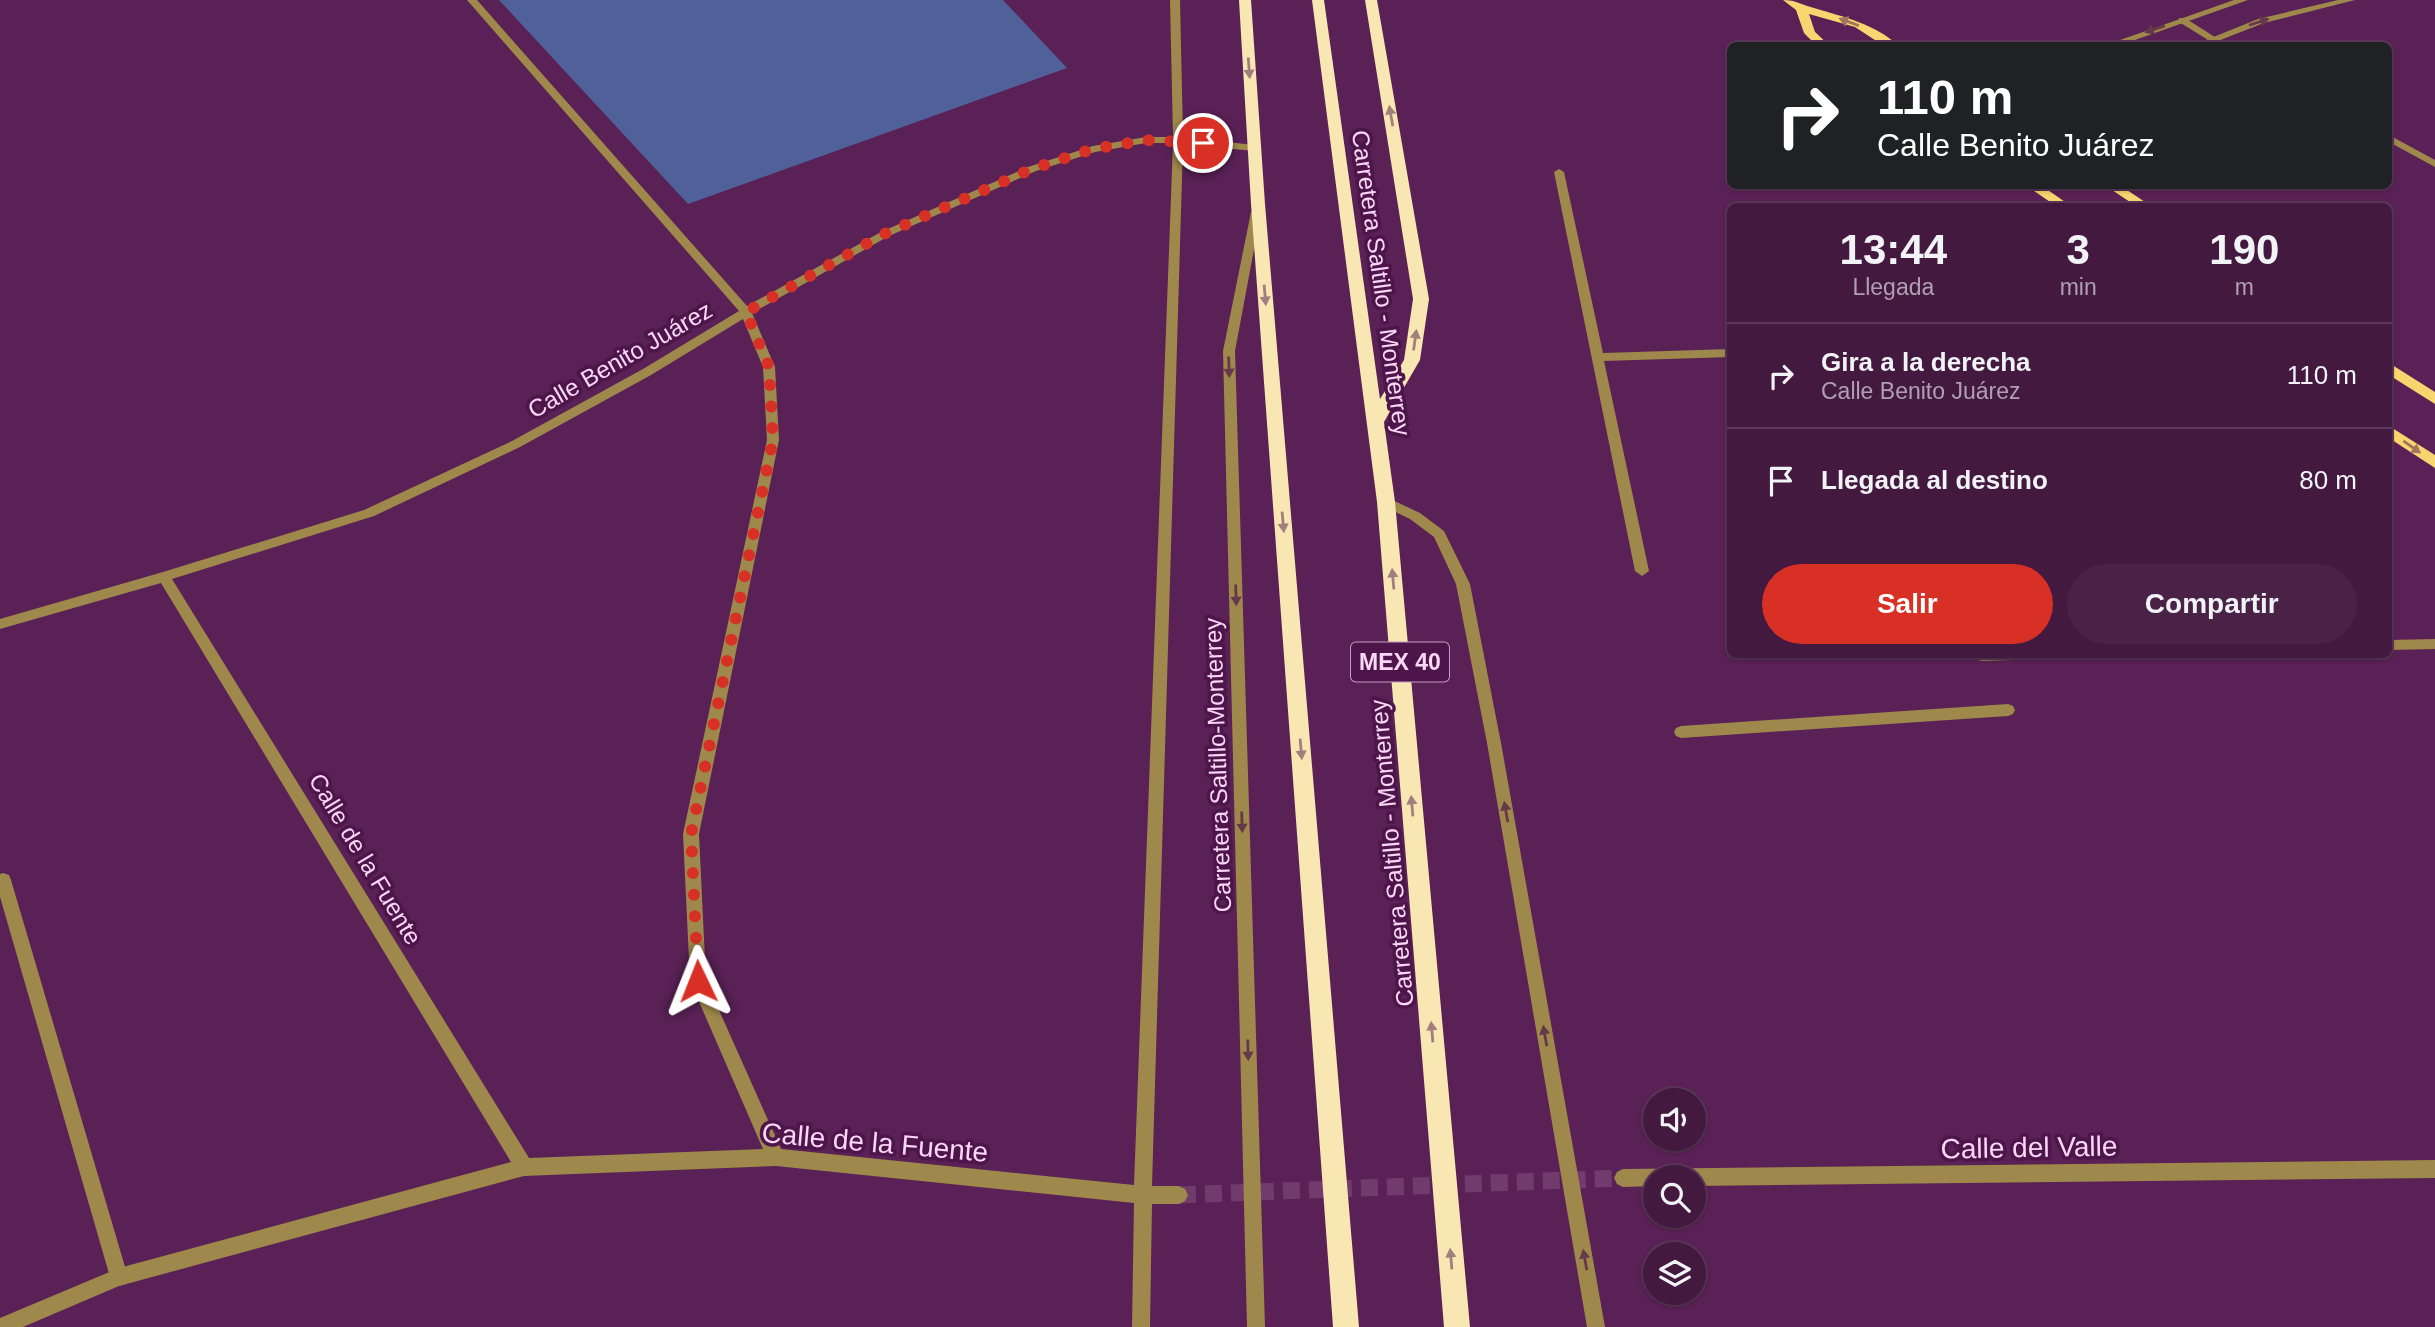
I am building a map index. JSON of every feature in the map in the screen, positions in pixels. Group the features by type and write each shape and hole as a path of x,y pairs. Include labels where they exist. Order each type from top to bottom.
{"highway":[{"path":"1245,0 1258,204 1346,1327"},
{"name":"Carretera Saltillo - Monterrey","path":"1318,0 1386,502 1457,1327"},
{"path":"1371,0 1421,299 1412,360 1375,422"}],"main road":[{"path":"1789,0 1801,8 1859,25 1887,42"},
{"path":"1801,8 1810,33 1820,42"},
{"path":"2038,189 2060,203"},
{"path":"2118,189 2139,203"},
{"path":"2392,370 2435,399"},
{"path":"2392,433 2435,463"}],"street":[{"path":"472,0 746,312 769,367 773,440 691,834 698,981 776,1157"},
{"path":"1141,1327 1143,1195 1178,140 1175,0"},
{"path":"2119,42 2243,0"},
{"path":"2205,42 2261,21 2350,0"},
{"path":"2182,20 2218,42"},
{"name":"Calle Benito Juárez","path":"0,624 164,577 369,513 516,444 647,372 884,234 1032,169 1093,149 1146,140 1178,140 1254,148"},
{"path":"2392,140 2435,164"},
{"path":"1559,173 1642,571"},
{"name":"Carretera Saltillo-Monterrey","path":"1256,1327 1229,351 1258,204"},
{"path":"1597,357 1727,353"},
{"path":"1386,502 1415,516 1439,534 1463,584 1497,756 1597,1327"},
{"name":"Calle de la Fuente","path":"164,577 524,1167"},
{"path":"2392,645 2435,644"},
{"path":"1681,732 2008,710"},
{"path":"3,880 119,1277"},
{"name":"Calle de la Fuente","path":"0,1327 119,1277 524,1167 776,1157 1143,1195 1179,1195"},
{"name":"Calle del Valle","path":"1623,1178 2435,1169"}],"shaded area":[{"path":"499,0 1003,0 1067,68 688,204"}],"tunnel":[{"path":"1179,1195 1623,1178"}],"route":[{"path":"698,981 691,834 773,440 769,367 746,312 884,234 1032,169 1093,149 1146,140 1203,143"}]}
